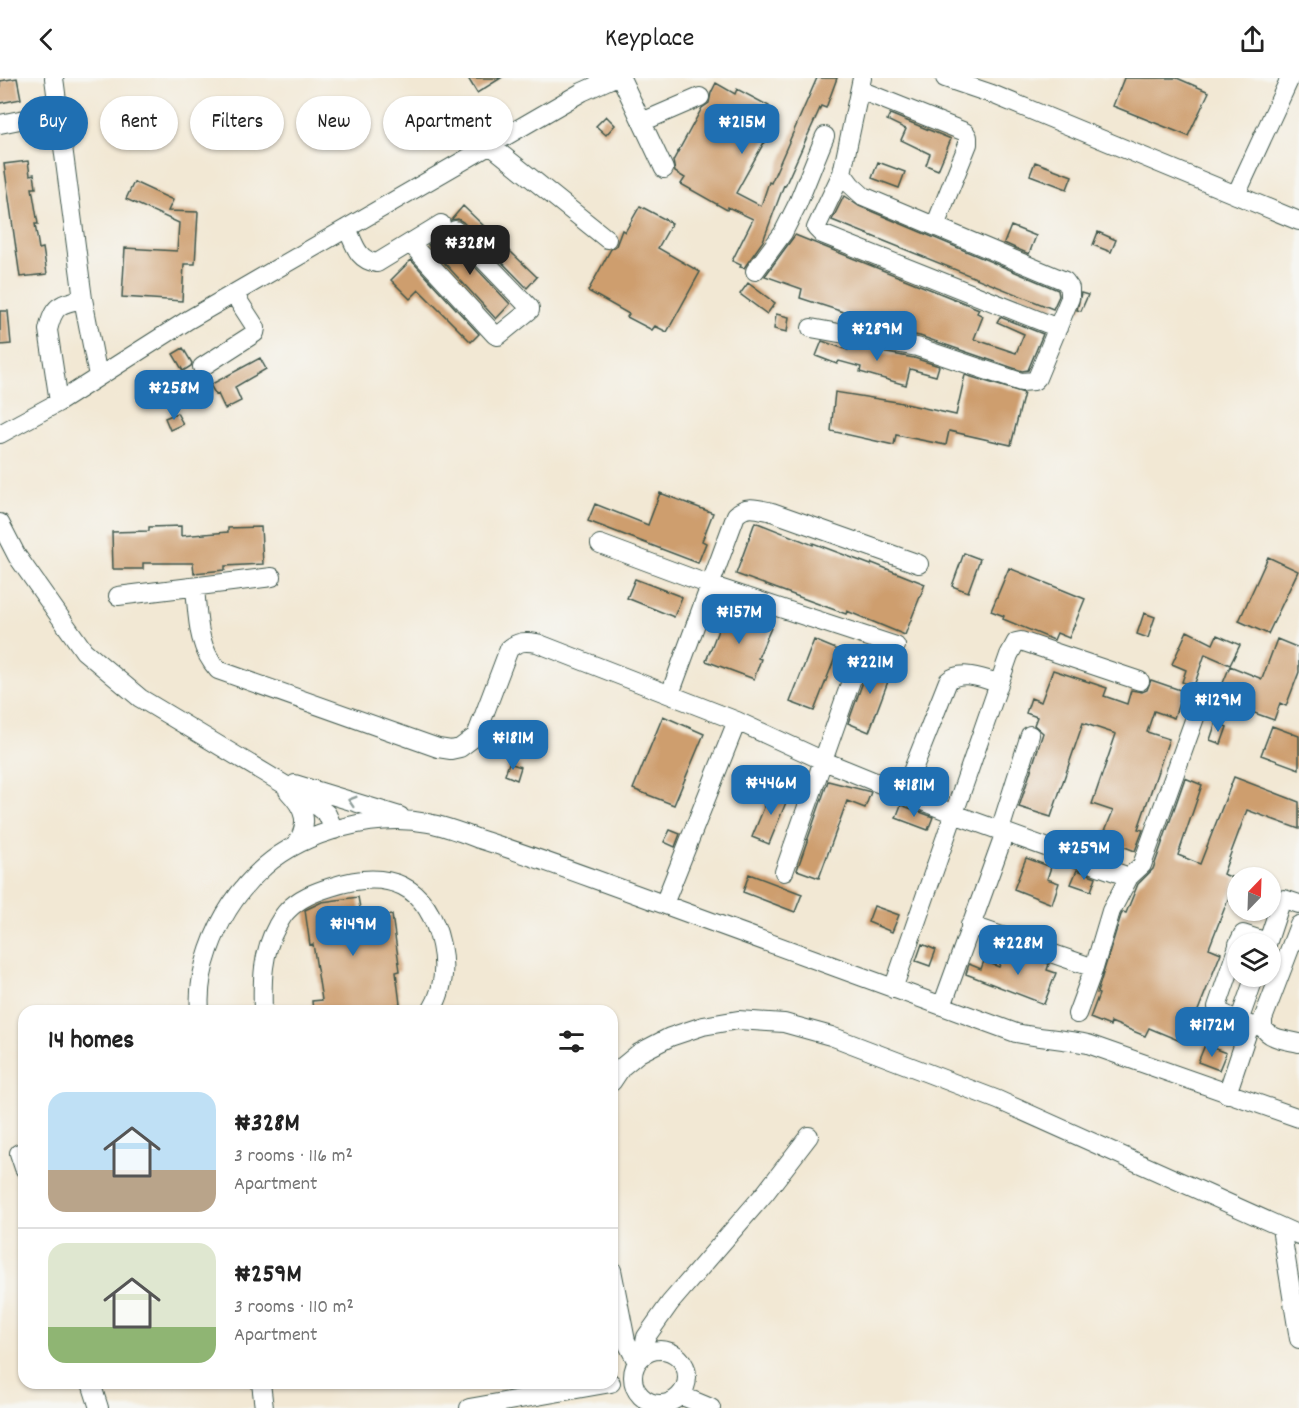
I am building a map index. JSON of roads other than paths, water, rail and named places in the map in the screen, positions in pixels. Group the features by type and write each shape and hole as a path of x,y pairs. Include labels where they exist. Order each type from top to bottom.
{"street":[{"path":"54,78 57,96"},
{"path":"513,130 580,85 613,78"},
{"path":"621,78 664,169"},
{"path":"945,78 995,86 1236,195 1299,221"},
{"path":"1236,195 1290,78"},
{"path":"935,226 968,144 968,137 965,132 861,84 842,173 816,228 822,234 1058,328"},
{"path":"642,123 700,97"},
{"path":"0,124 18,120"},
{"path":"755,270 783,233 825,136"},
{"path":"64,150 83,299 98,376"},
{"path":"0,452 4,433 59,402 188,320 481,150"},
{"path":"496,150 607,239"},
{"path":"811,328 917,347 1029,383 1037,378 1070,298 1070,288 1065,280 863,196 842,173"},
{"path":"805,186 830,198"},
{"path":"347,228 361,257 377,264 410,243 448,227 530,310 498,336 495,335 410,243"},
{"path":"202,367 255,333 256,328 234,294"},
{"path":"59,402 48,330 53,311 61,304 83,299"},
{"path":"670,694 736,515 741,510 752,507 919,564"},
{"path":"0,523 17,556 84,651 140,698 310,800 327,814 334,830"},
{"path":"600,544 710,585 896,646"},
{"path":"118,596 272,577"},
{"path":"195,588 200,636 205,651 218,670 438,748 451,750 460,748 476,736 509,649 515,644 526,641 537,643 737,721 824,761 954,814 1129,877"},
{"path":"893,988 1012,646 1021,641 1140,681"},
{"path":"784,872 857,664"},
{"path":"904,792 948,681 954,675 962,674 999,683"},
{"path":"1077,1014 1111,911 1129,877 1142,865 1197,712"},
{"path":"664,904 737,721"},
{"path":"942,1006 1002,831 1030,735"},
{"path":"275,778 514,850 1016,1033 1038,1038 1056,1037 1088,1044 1299,1118"},
{"path":"275,778 299,803 304,815 303,831 296,845"},
{"path":"200,1005 201,971 216,930 238,894 265,865 296,845 334,830 366,822 428,823"},
{"path":"263,1005 262,971 270,939 286,912 309,894 348,881 374,878 396,882 404,887 419,897 433,916 444,960 444,982 434,1005"},
{"path":"1270,933 1281,902 1284,899 1299,904"},
{"path":"970,925 1094,968"},
{"path":"1251,1025 1263,1019 1299,925"},
{"path":"1227,977 1217,1007 1221,1014 1274,1036 1299,1042"},
{"path":"1227,1094 1251,1025 1254,987"},
{"path":"618,1072 622,1066 639,1053 670,1037 703,1026 738,1020 784,1023 831,1036 998,1100 1299,1235"},
{"path":"618,1378 637,1366 652,1351 661,1350 677,1356 687,1370 685,1388 680,1395 666,1403 648,1405 635,1388 637,1366 646,1337 670,1303 766,1192 809,1136"},
{"path":"1281,1228 1299,1339"},
{"path":"618,1300 626,1341 637,1366"},
{"path":"93,1389 99,1408"},
{"path":"262,1389 264,1408"},
{"path":"469,1408 577,1389"},
{"path":"680,1395 711,1408"}]}
